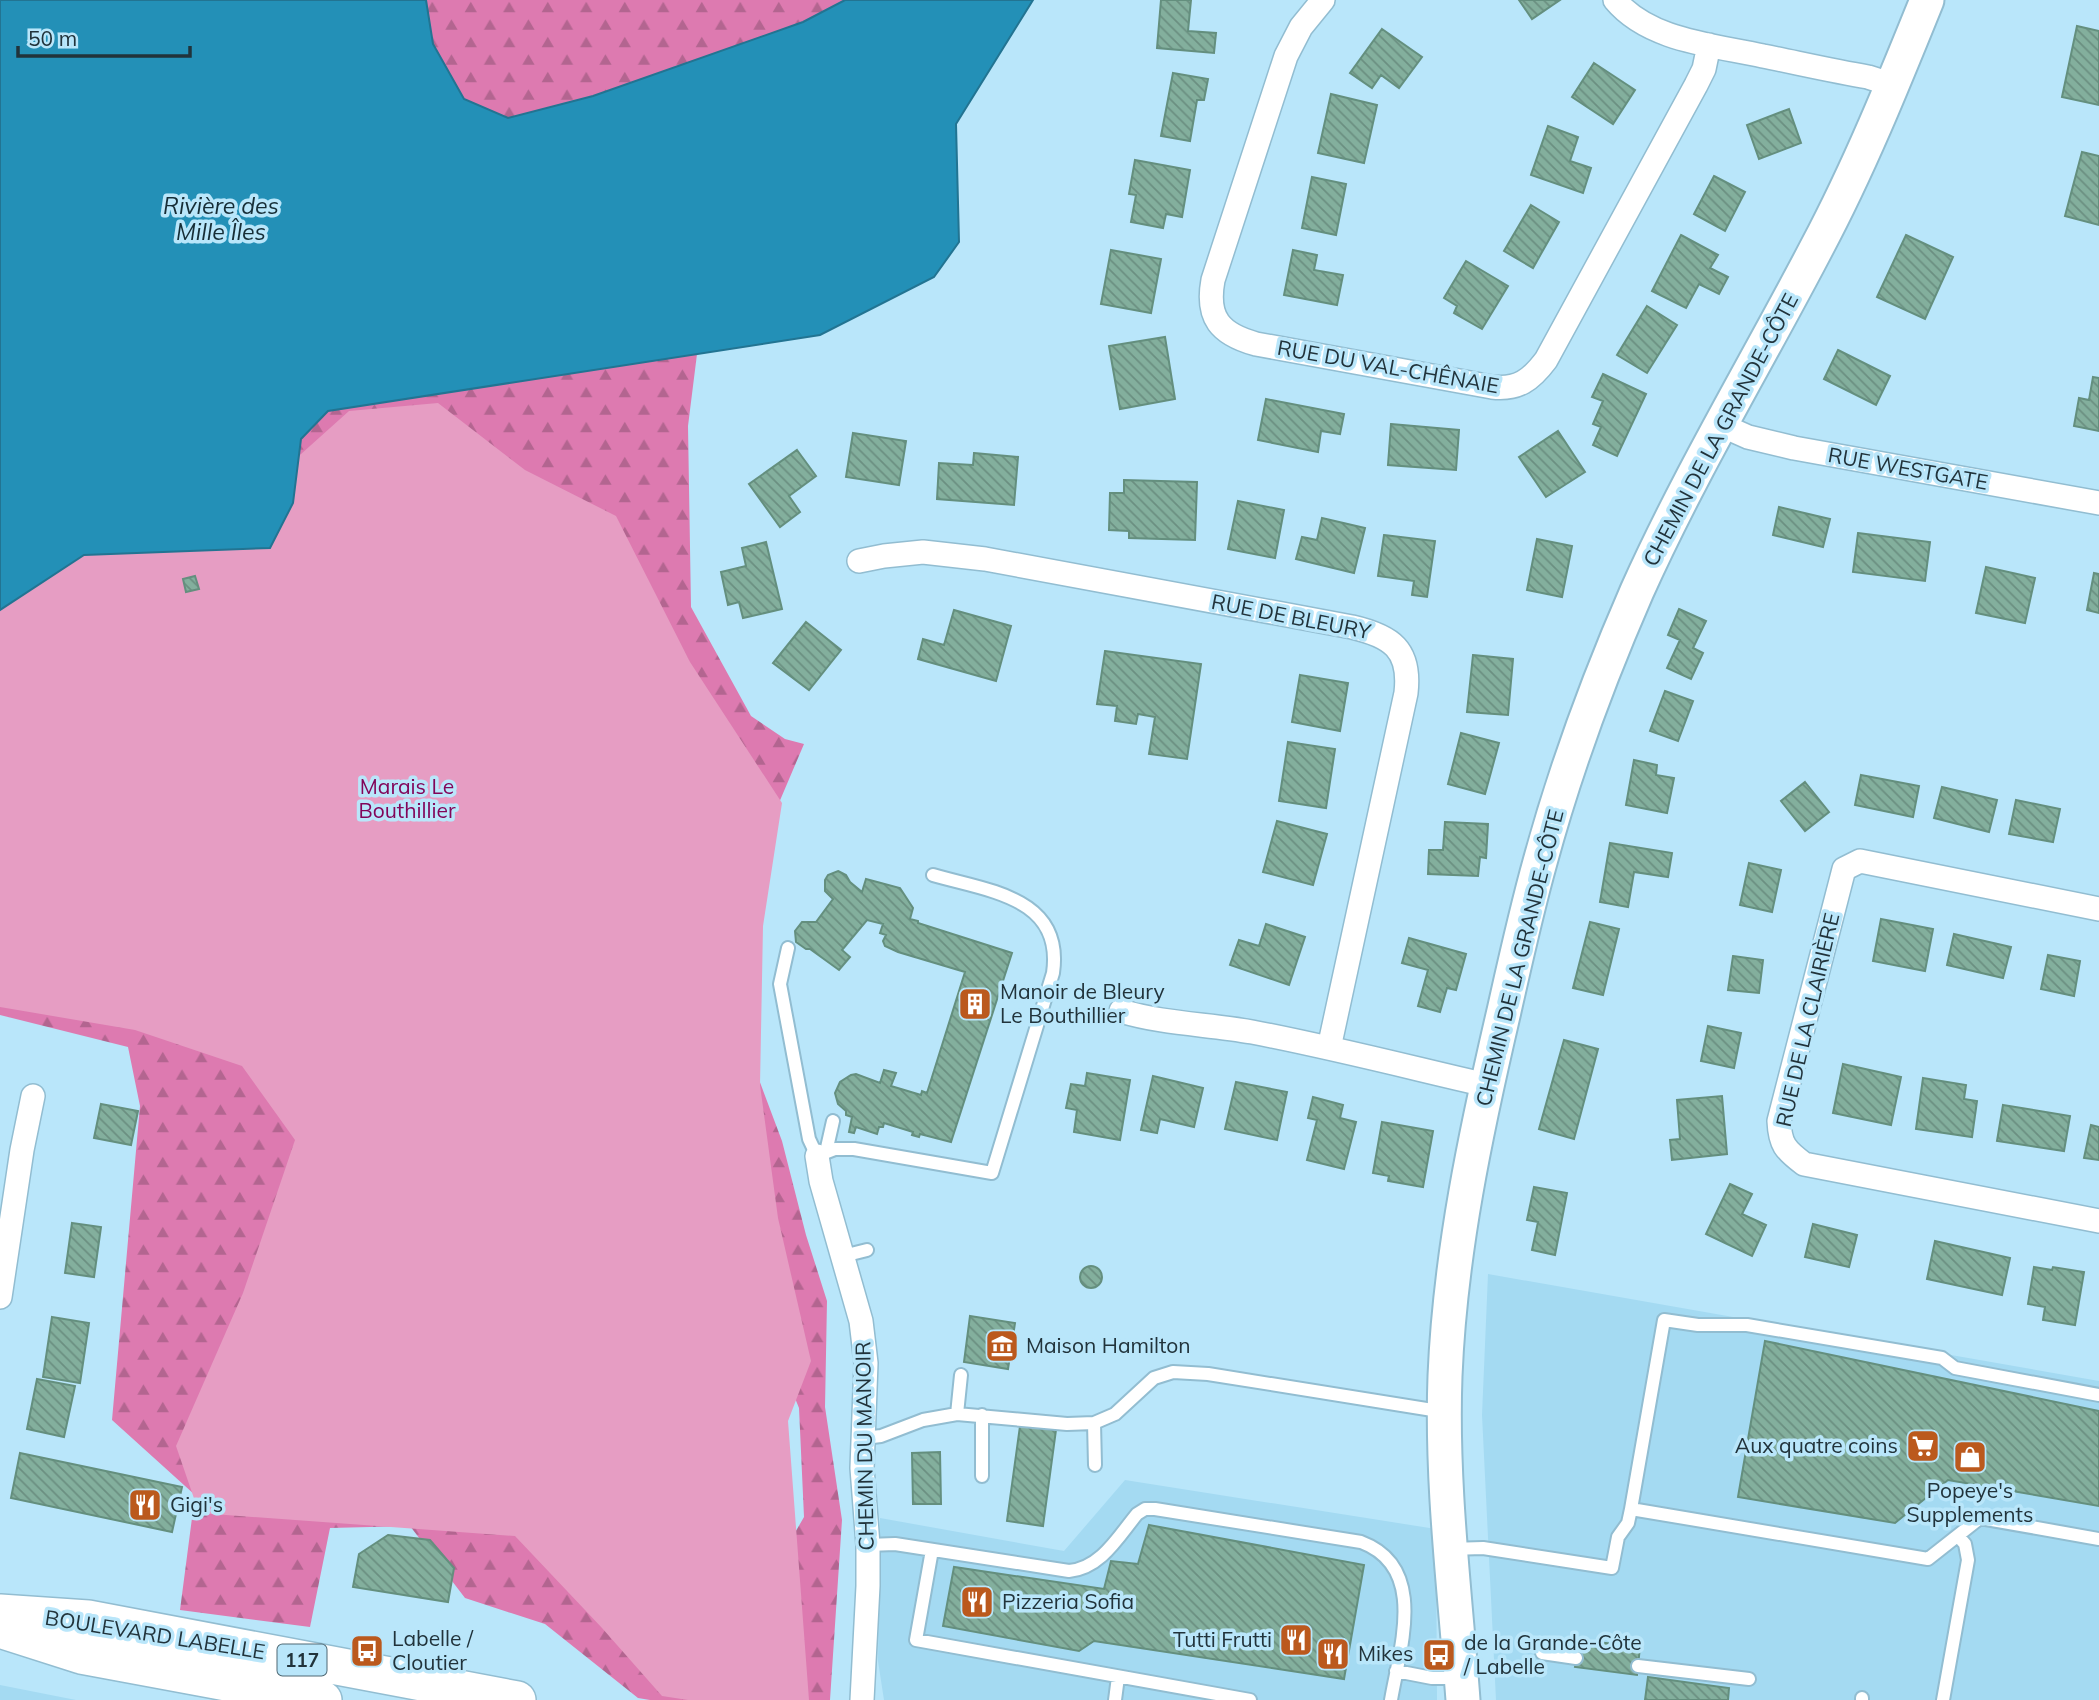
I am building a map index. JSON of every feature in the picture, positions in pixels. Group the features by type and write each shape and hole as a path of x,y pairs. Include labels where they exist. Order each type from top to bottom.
{"main road":[{"name":"CHEMIN DE LA GRANDE-CÔTE","path":"1462,1689 1450,1549 1445,1412 1457,1253 1486,1085 1539,863 1587,720 1639,587 1721,425 1830,223 1893,85 1927,0"},
{"name":"BOULEVARD LABELLE","path":"0,1613 88,1619 335,1683 517,1700"},
{"name":"BOULEVARD LABELLE","path":"0,1629 81,1655 323,1700"}],"street":[{"name":"RUE DU VAL-CHÊNAIE","path":"1323,0 1301,27 1286,56 1213,280 1210,296 1215,318 1230,335 1256,344 1492,387 1521,385 1538,371 1546,360 1696,85 1704,69 1709,45"},
{"path":"1615,0 1630,15 1650,27 1709,45 1868,76 1893,85"},
{"name":"RUE WESTGATE","path":"1721,425 1748,437 1794,449 2099,503"},
{"name":"RUE DE BLEURY","path":"859,561 923,552 985,559 1352,627 1384,636 1391,641 1407,668 1406,693 1329,1048"},
{"name":"RUE DE LA CLAIRIÈRE","path":"2099,909 1860,861 1844,869 1779,1121 1780,1138 1788,1152 1804,1164 2099,1221"},
{"path":"1121,1010 1160,1021 1239,1030 1329,1048 1486,1085"},
{"path":"0,1297 22,1150 33,1096"},
{"name":"CHEMIN DU MANOIR","path":"822,1154 821,1181 855,1293 864,1342 867,1386 863,1481 868,1545 862,1700"}],"lane":[{"path":"822,1154 835,1149 859,1149 992,1173 1054,973 1055,949 1046,925 1025,903 933,875"},
{"path":"788,948 780,984 809,1139 822,1154"},
{"path":"822,1154 833,1121"},
{"path":"843,1256 867,1250"},
{"path":"1450,1549 1483,1548 1612,1568 1618,1538 1628,1522 1631,1509 1664,1320 1698,1325 1747,1325 1942,1358 1955,1368 2099,1395"},
{"path":"864,1438 881,1436 923,1420 957,1414 1067,1424 1094,1423 1115,1414 1154,1378 1182,1371 1445,1412"},
{"path":"957,1414 961,1375"},
{"path":"982,1415 982,1476"},
{"path":"1094,1423 1095,1465"},
{"path":"868,1545 895,1544 1069,1572 1083,1570 1099,1560 1137,1514 1145,1509 1155,1508 1361,1542 1385,1555 1401,1581 1405,1607 1391,1700"},
{"path":"1631,1509 1928,1559 1980,1518 2099,1539"},
{"path":"1943,1700 1968,1560 1967,1549 1958,1535"},
{"path":"932,1550 916,1640 1250,1700"},
{"path":"1542,1653 1576,1658"},
{"path":"1638,1666 1749,1679"},
{"path":"1396,1671 1432,1678 1462,1689"},
{"path":"1115,1700 1118,1677"}],"shaded area":[{"path":"1488,1274 2099,1381 2099,1700 1496,1700 1482,1415"},
{"path":"1125,1480 1436,1529 1437,1700 884,1700 878,1661 880,1518 1064,1551"},
{"path":"0,1685 76,1700 0,1700"}],"green space":[{"path":"426,0 845,0 803,22 593,96 508,119 464,99 433,44"},
{"path":"697,354 688,426 691,607 751,716 785,739 804,744 744,885 749,1053 782,1141 806,1235 827,1301 825,1407 842,1520 830,1700 638,1698 545,1624 465,1598 410,1526 330,1528 310,1627 180,1610 195,1495 112,1420 140,1106 128,1047 0,1015 0,643 748,1614 804,1517 799,1408 739,1260 293,503 301,439 328,411"},
{"name":"Marais Le Bouthillier","path":"438,403 525,470 616,516 690,662 782,803 763,926 760,1085 778,1218 811,1361 788,1421 809,1700 688,1700 662,1696 515,1536 199,1513 176,1446 243,1293 295,1140 242,1066 135,1030 0,1007 0,604 40,574 291,463 349,411"}],"water":[{"name":"Rivière des Mille Îles","path":"0,0 426,0 433,44 464,99 508,118 593,96 803,22 845,0 1033,0 956,124 959,242 934,277 820,335 328,411 301,439 293,503 270,548 84,555 0,610"}],"building":[{"path":"1161,0 1191,0 1188,31 1216,33 1214,53 1157,48"},
{"path":"1519,0 1560,0 1532,19"},
{"path":"2077,26 2099,31 2099,105 2062,97"},
{"path":"1382,29 1422,57 1399,88 1381,75 1372,88 1350,73"},
{"path":"1594,63 1635,90 1613,124 1572,97"},
{"path":"1173,73 1208,79 1204,100 1197,100 1190,141 1161,136"},
{"path":"1331,94 1377,105 1364,163 1318,153"},
{"path":"1789,109 1801,143 1759,159 1747,125"},
{"path":"1548,126 1578,137 1570,161 1591,168 1583,193 1531,175"},
{"path":"2082,152 2099,156 2099,225 2065,216"},
{"path":"1135,160 1190,170 1182,217 1166,214 1163,228 1131,222 1136,195 1129,194"},
{"path":"1714,176 1745,192 1725,231 1694,214"},
{"path":"1312,177 1346,184 1336,235 1302,228"},
{"path":"1531,205 1559,222 1533,268 1504,251"},
{"path":"1681,235 1718,255 1710,268 1728,277 1719,294 1699,284 1686,308 1652,291"},
{"path":"1906,235 1953,257 1925,319 1877,297"},
{"path":"1111,250 1161,259 1151,313 1101,304"},
{"path":"1293,250 1317,255 1314,270 1343,275 1337,305 1284,295"},
{"path":"1466,261 1508,286 1482,329 1454,313 1457,306 1444,298"},
{"path":"1647,306 1677,325 1647,373 1617,355"},
{"path":"1165,337 1175,399 1120,409 1109,346"},
{"path":"1838,350 1890,376 1876,405 1824,379"},
{"path":"1603,374 1646,394 1617,456 1593,445 1601,427 1593,424 1603,401 1592,397"},
{"path":"2093,377 2099,378 2099,431 2074,426 2079,398 2089,400"},
{"path":"1266,399 1344,414 1340,434 1321,431 1318,452 1258,440"},
{"path":"1391,424 1459,430 1456,470 1388,465"},
{"path":"1558,431 1585,472 1546,497 1519,457"},
{"path":"853,433 906,441 899,485 846,477"},
{"path":"797,450 816,476 789,496 800,512 780,527 749,484"},
{"path":"974,453 1018,457 1014,505 937,499 939,463 973,465"},
{"path":"1124,480 1197,482 1195,540 1129,538 1129,531 1109,530 1110,493 1124,493"},
{"path":"1238,501 1284,510 1275,558 1228,549"},
{"path":"1779,507 1830,519 1823,547 1773,535"},
{"path":"1322,518 1365,528 1354,573 1296,559 1302,537 1317,540"},
{"path":"1858,533 1930,542 1925,581 1853,572"},
{"path":"1384,535 1435,541 1427,597 1412,595 1414,581 1378,576"},
{"path":"1537,539 1572,546 1562,597 1527,590"},
{"path":"766,542 782,609 743,618 739,602 728,605 721,572 746,566 742,548"},
{"path":"1986,567 2035,578 2025,623 1976,613"},
{"path":"2094,573 2099,574 2099,613 2087,610"},
{"path":"195,576 199,589 186,592 183,579"},
{"path":"1679,609 1706,621 1693,648 1703,653 1691,679 1667,668 1680,640 1668,635"},
{"path":"954,610 1011,626 996,681 918,659 923,639 944,645"},
{"path":"806,622 841,650 809,690 773,663"},
{"path":"1105,651 1201,664 1187,759 1149,754 1155,717 1138,714 1136,724 1115,721 1117,706 1097,704"},
{"path":"1473,655 1513,659 1508,715 1467,712"},
{"path":"1300,675 1348,683 1340,731 1292,722"},
{"path":"1665,691 1693,701 1678,741 1650,731"},
{"path":"1461,733 1499,743 1485,794 1448,784"},
{"path":"1288,742 1335,749 1326,808 1279,801"},
{"path":"1634,760 1657,765 1656,775 1674,778 1667,813 1626,805"},
{"path":"1861,775 1919,786 1913,817 1855,805"},
{"path":"1805,782 1829,812 1805,831 1781,801"},
{"path":"1942,787 1997,800 1989,832 1934,818"},
{"path":"2016,800 2060,809 2053,842 2009,834"},
{"path":"1277,821 1327,834 1313,885 1263,872"},
{"path":"1445,822 1488,824 1486,858 1480,857 1478,876 1428,874 1429,850 1443,850"},
{"path":"1610,843 1672,853 1668,877 1634,872 1628,907 1600,902"},
{"path":"1749,863 1781,870 1772,912 1740,905"},
{"name":"Manoir de Bleury Le Bouthillier","path":"838,871 846,875 862,892 866,879 900,888 913,908 910,919 918,923 1012,953 951,1142 920,1134 919,1137 912,1135 913,1132 884,1123 877,1134 856,1127 854,1133 849,1132 852,1117 846,1115 846,1111 838,1104 835,1093 840,1082 851,1075 856,1074 880,1083 884,1070 896,1073 891,1086 921,1095 922,1091 927,1093 965,972 885,946 883,941 886,935 880,933 883,924 867,920 842,950 850,957 839,970 796,942 795,931 802,922 816,922 833,899 825,891 825,880 828,875"},
{"path":"1881,919 1933,929 1925,971 1873,961"},
{"path":"1590,922 1619,929 1603,995 1573,988"},
{"path":"1266,924 1305,937 1289,985 1230,965 1239,940 1259,946"},
{"path":"1954,934 2011,947 2003,978 1947,965"},
{"path":"1409,938 1466,954 1456,990 1447,988 1440,1012 1418,1006 1428,970 1402,963"},
{"path":"2048,955 2080,961 2074,996 2041,989"},
{"path":"1733,956 1763,960 1759,993 1728,990"},
{"path":"1708,1026 1741,1033 1734,1068 1701,1061"},
{"path":"1564,1040 1598,1049 1574,1139 1539,1129"},
{"path":"1843,1064 1901,1077 1891,1125 1833,1113"},
{"path":"1087,1073 1130,1080 1120,1140 1074,1132 1077,1110 1066,1108 1071,1084 1085,1086"},
{"path":"1153,1076 1203,1088 1194,1127 1160,1119 1157,1133 1141,1130"},
{"path":"1923,1078 1966,1085 1964,1099 1977,1101 1972,1137 1916,1129"},
{"path":"1236,1082 1287,1092 1277,1140 1225,1129"},
{"path":"1722,1096 1727,1154 1672,1160 1670,1140 1680,1139 1677,1100"},
{"path":"1313,1097 1343,1105 1340,1118 1356,1122 1344,1169 1307,1160 1317,1120 1308,1118"},
{"path":"101,1104 138,1111 131,1145 94,1138"},
{"path":"2003,1105 2070,1116 2064,1151 1997,1141"},
{"path":"1382,1122 1433,1131 1423,1187 1388,1181 1389,1176 1373,1173"},
{"path":"2091,1125 2099,1127 2099,1160 2084,1158"},
{"path":"1730,1184 1752,1194 1742,1214 1766,1225 1752,1256 1706,1234"},
{"path":"1534,1187 1567,1193 1555,1255 1532,1250 1538,1222 1527,1220"},
{"path":"72,1223 101,1227 94,1277 65,1273"},
{"path":"1813,1224 1857,1235 1849,1267 1805,1257"},
{"path":"1935,1241 2010,1258 2002,1295 1927,1279"},
{"path":"1091,1266 1099,1269 1102,1277 1099,1285 1091,1288 1083,1285 1080,1277 1083,1269"},
{"path":"2034,1267 2084,1272 2075,1325 2043,1320 2045,1307 2028,1304"},
{"path":"970,1316 1015,1323 1008,1369 964,1362"},
{"path":"52,1317 89,1323 80,1383 43,1377"},
{"name":"Aux quatre coins","path":"1765,1341 2099,1411 2099,1506 1948,1480 1895,1523 1738,1497"},
{"path":"37,1379 75,1386 64,1437 27,1429"},
{"path":"1020,1426 1056,1430 1043,1526 1007,1521"},
{"path":"940,1452 941,1504 913,1504 912,1453"},
{"path":"20,1453 182,1487 172,1532 11,1498"},
{"path":"1149,1525 1364,1565 1344,1679 1094,1641 1079,1651 943,1626 954,1567 1104,1589 1111,1561 1138,1564"},
{"path":"388,1535 430,1540 454,1568 448,1602 353,1587 359,1554"},
{"path":"1579,1640 1640,1647 1637,1675 1575,1667"},
{"path":"1648,1677 1729,1688 1728,1700 1645,1700"}],"place":[{"name":"Manoir de Bleury Le Bouthillier","path":"975,1004"},
{"name":"Maison Hamilton","path":"1002,1346"},
{"name":"Aux quatre coins","path":"1923,1446"},
{"name":"Popeye's Supplements","path":"1970,1457"},
{"name":"Gigi's","path":"145,1505"},
{"name":"Pizzeria Sofia","path":"977,1602"},
{"name":"Tutti Frutti","path":"1296,1640"},
{"name":"Labelle / Cloutier","path":"367,1651"},
{"name":"Mikes","path":"1333,1654"},
{"name":"de la Grande-Côte / Labelle","path":"1439,1655"}]}
